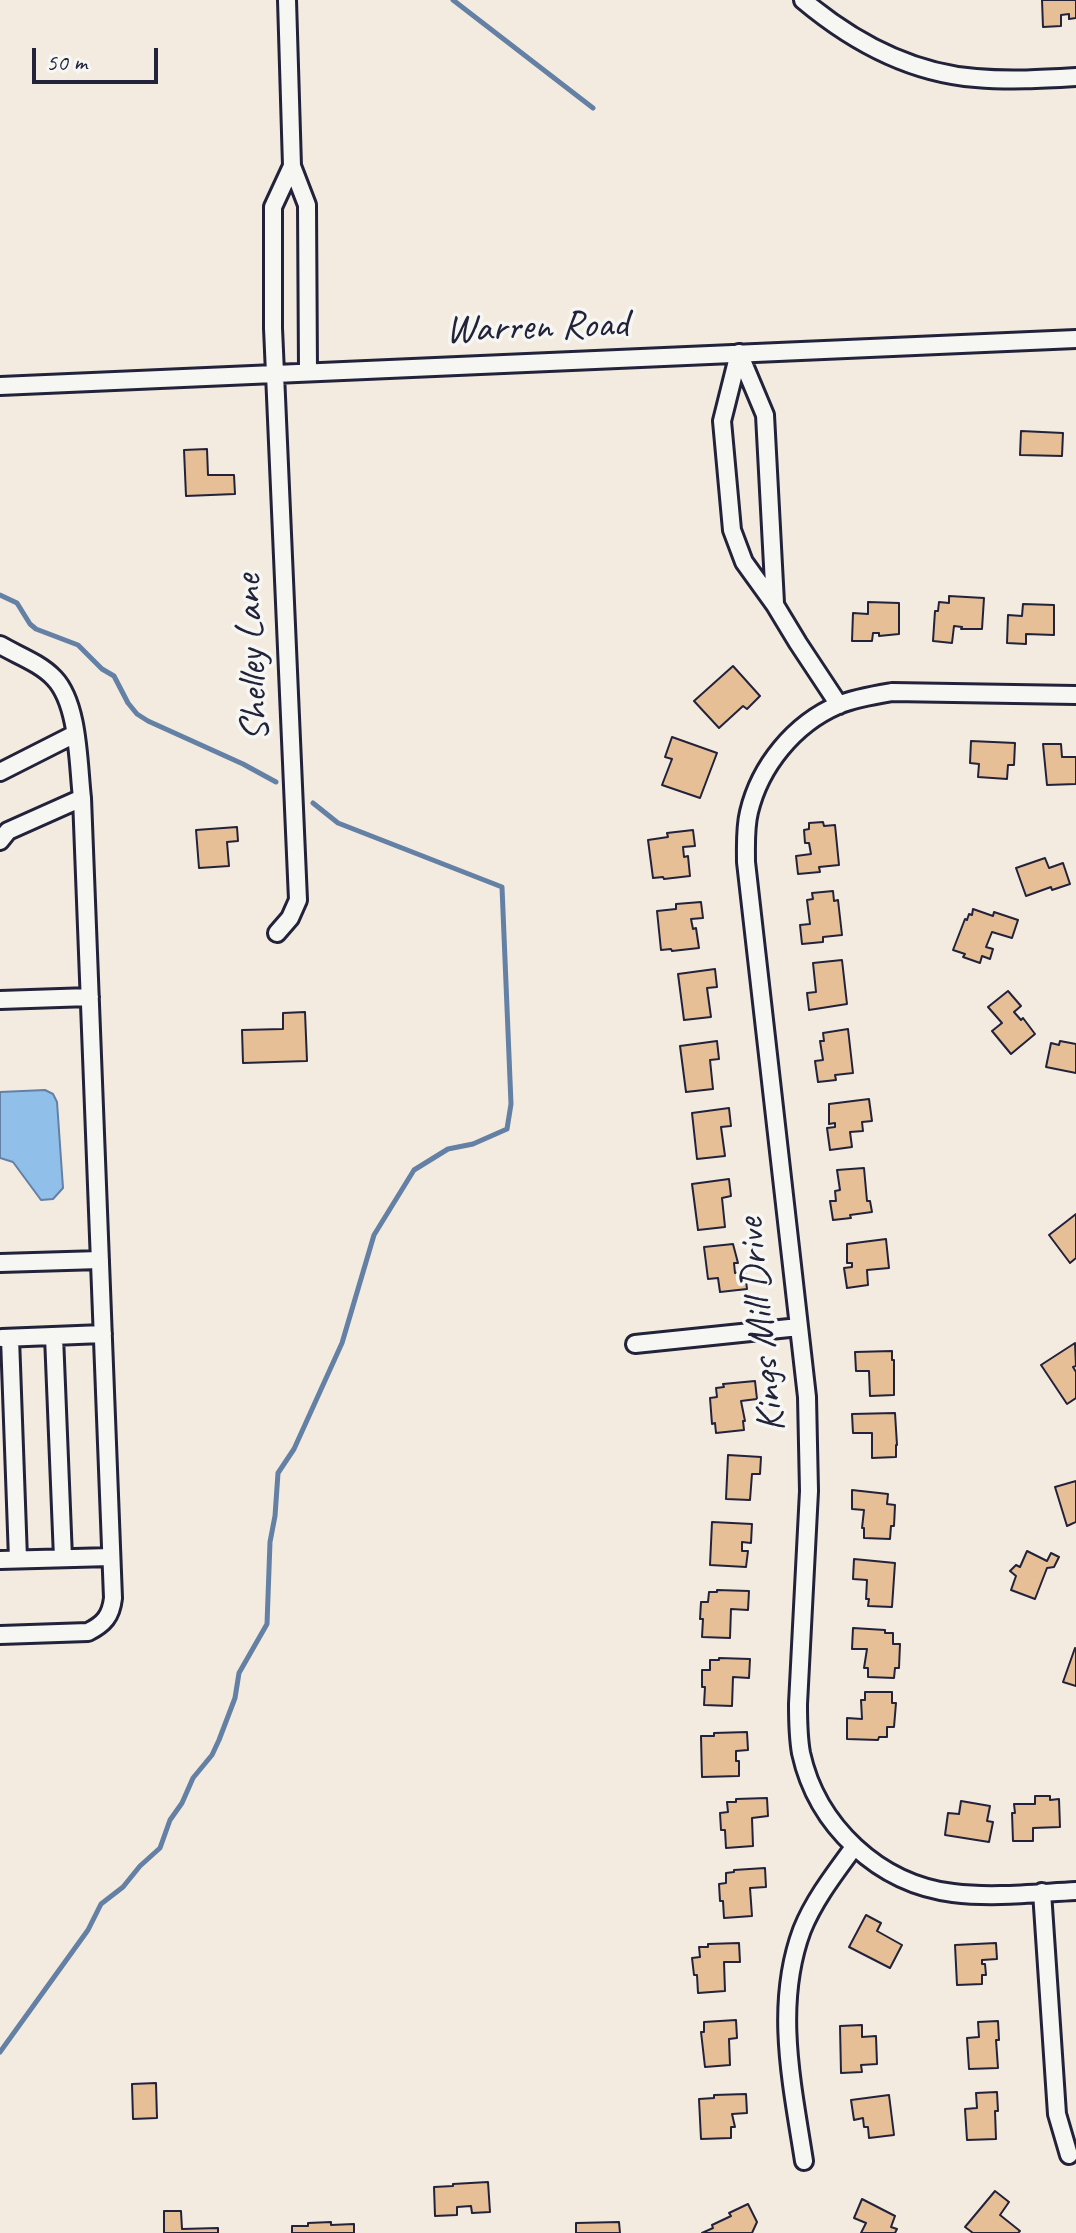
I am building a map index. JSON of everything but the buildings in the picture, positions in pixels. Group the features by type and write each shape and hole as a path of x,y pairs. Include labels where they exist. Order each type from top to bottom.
{"street":[{"path":"287,0 292,166 307,205 308,371"},
{"path":"803,0 825,19 878,51 945,74 1014,80 1076,77"},
{"name":"Shelley Lane","path":"277,933 290,918 298,900 275,373 273,207 292,166"},
{"name":"Warren Road","path":"0,386 1076,339"},
{"path":"739,353 765,415 775,605"},
{"path":"739,353 722,421 732,530 744,562 839,705"},
{"path":"0,645 53,677 61,687 75,734 82,798 112,1609 100,1626 88,1632 0,1635"},
{"name":"Kings Mill Drive","path":"1076,695 892,692 865,696 839,705 803,726 775,756 755,793 745,835 807,1397 809,1461 798,1704 798,1734 806,1770 834,1824 854,1847 891,1873 936,1890 972,1895 1076,1891"},
{"path":"0,772 75,734"},
{"path":"0,841 8,831 82,798"},
{"path":"0,1000 90,997"},
{"path":"0,1263 100,1260"},
{"path":"635,1344 799,1327"},
{"path":"18,1559 5,1338 103,1334"},
{"path":"54,1336 63,1558"},
{"path":"0,1560 111,1557"},
{"path":"804,2161 785,2015 787,1988 803,1928 821,1894 854,1847"},
{"path":"1042,1892 1057,2114 1069,2155"}],"water":[{"path":"45,1090 53,1094 57,1102 63,1188 53,1199 41,1200 13,1162 0,1158 0,1092"}],"waterway":[{"path":"453,0 593,108"},
{"path":"0,595 17,603 36,629 78,645 102,669 114,676 137,714 276,782"},
{"path":"0,2052 88,1930 101,1904 123,1887 160,1848 170,1820 219,1740 235,1698 239,1673 267,1624 270,1542 278,1473 294,1449 342,1343 374,1235 414,1170 448,1149 473,1144 507,1129 511,1104 502,887 338,823 313,803"}]}
